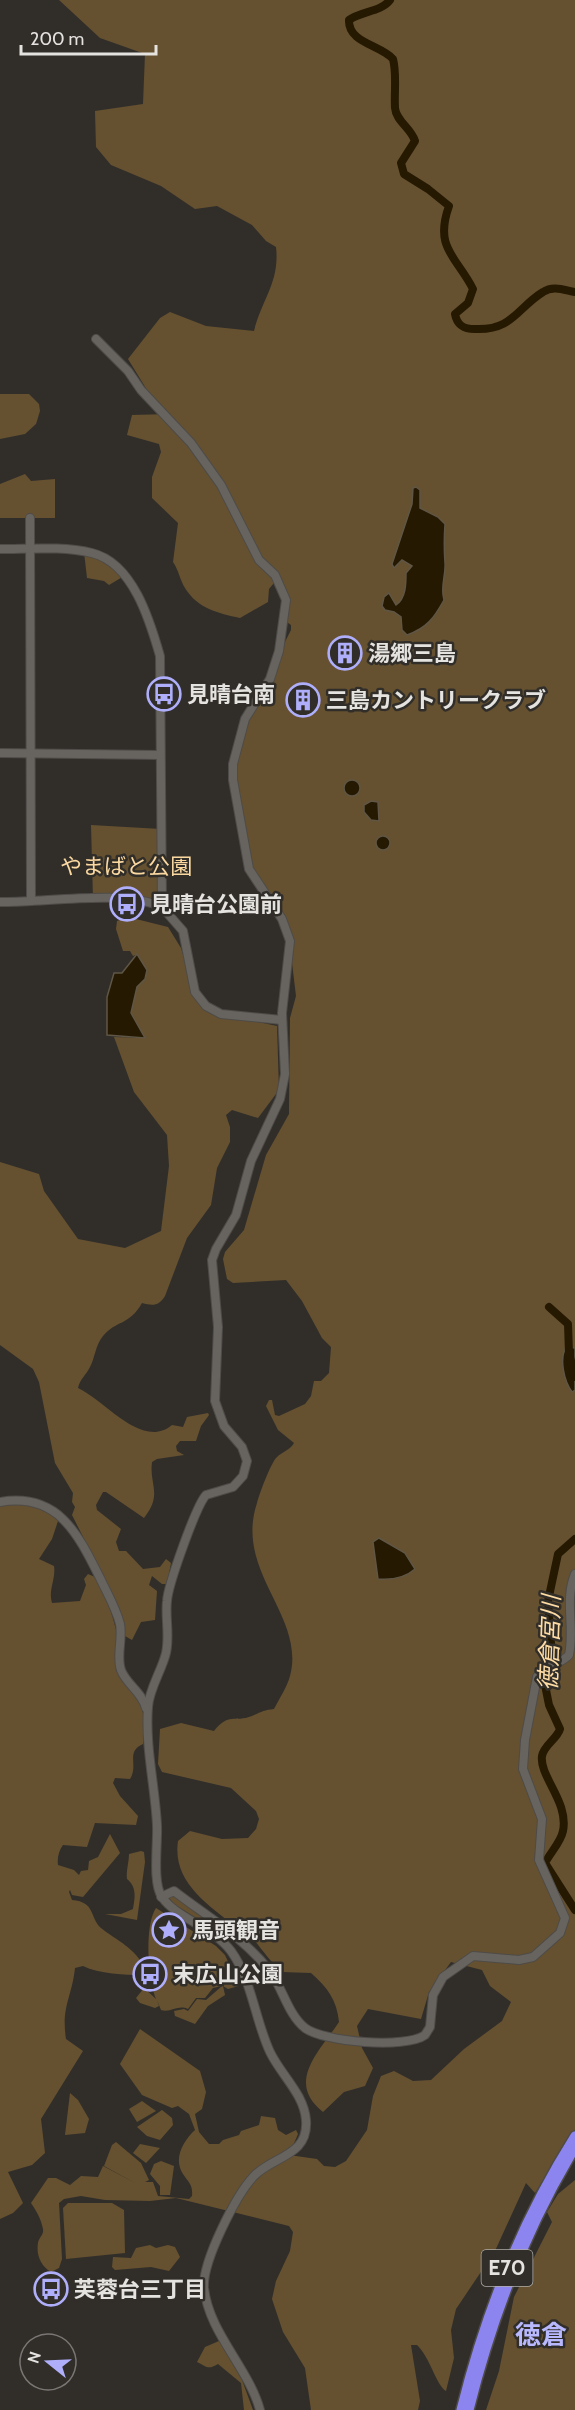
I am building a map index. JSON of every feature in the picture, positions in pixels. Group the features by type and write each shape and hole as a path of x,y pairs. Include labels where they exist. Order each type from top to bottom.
{"highway":[{"name":"E70","path":"461,2410 479,2346 509,2263 546,2185 575,2136"},
{"name":"E70","path":"469,2410 486,2348 515,2265 548,2196 575,2148"}],"street":[{"path":"96,339 128,370 141,390 181,431 221,485 259,560 275,575 286,600 284,623 270,679 242,726 232,764 249,869 288,930 290,941 282,1020 285,1074 280,1099 251,1161 236,1215 216,1249 211,1269 218,1327 215,1401 224,1426 246,1453 246,1468 233,1487 206,1495 197,1509 168,1593 167,1645 148,1704 157,1826 157,1882 161,1897 216,1936 230,1950 242,1971 271,2055 305,2110 304,2139 295,2151 257,2173 251,2179 210,2253 205,2275 205,2293 223,2340 247,2378 260,2410"},
{"path":"30,518 32,752 29,837 32,902"},
{"path":"0,549 84,552 102,557 118,568 135,593 152,628 160,656 162,907"},
{"path":"0,753 160,755"},
{"path":"0,902 130,900 151,902 162,907 183,931 195,992 206,1006 221,1014 282,1020"},
{"path":"0,1502 18,1500 46,1508 70,1524 80,1537 119,1622 121,1671 144,1701 148,1718"},
{"path":"161,1897 174,1891 226,1927 267,1968 305,2028 317,2033 378,2043 405,2042 425,2035 430,2027 435,1988 443,1977 467,1959 478,1955 526,1959 540,1952 560,1933 565,1918 539,1860 542,1819 525,1777 522,1760 537,1677 543,1668 561,1661 569,1654 571,1636 568,1598 575,1574"}],"green space":[{"path":"59,0 575,0 575,2130 535,2193 526,2183 495,2251 456,2309 451,2330 454,2358 446,2391 439,2383 422,2350 417,2345 411,2345 420,2401 418,2410 311,2410 305,2368 283,2332 272,2299 276,2281 290,2251 293,2232 289,2226 176,2198 150,2201 105,2200 81,2196 64,2199 59,2203 62,2259 59,2268 51,2272 47,2270 38,2252 38,2243 43,2229 31,2203 48,2178 56,2178 70,2185 81,2176 98,2177 103,2166 137,2184 104,2166 112,2145 116,2142 141,2163 149,2180 145,2182 153,2182 158,2196 189,2199 192,2196 191,2187 179,2162 183,2145 195,2130 189,2114 178,2106 172,2108 142,2095 120,2064 140,2029 200,2071 206,2092 202,2109 195,2114 199,2132 209,2144 219,2144 223,2140 239,2135 241,2131 259,2125 261,2116 275,2118 278,2130 286,2135 296,2130 298,2134 289,2155 317,2159 324,2166 335,2167 346,2161 367,2130 373,2096 381,2076 394,2071 413,2081 431,2080 464,2049 502,2021 511,2002 490,1986 482,1970 451,1962 429,1992 421,2019 368,2009 357,2026 362,2048 373,2068 365,2086 344,2092 323,2112 312,2101 307,2089 306,2078 316,2055 339,2022 330,1994 311,1973 282,1972 250,1936 203,1900 186,1880 180,1868 178,1841 190,1831 222,1839 248,1838 256,1829 259,1819 256,1811 231,1788 162,1772 158,1764 160,1729 181,1723 214,1731 228,1720 246,1718 274,1709 287,1684 292,1654 288,1633 262,1572 255,1551 252,1528 258,1499 272,1465 277,1457 294,1443 278,1430 266,1406 269,1400 272,1400 275,1415 279,1416 305,1404 311,1396 314,1381 321,1381 329,1373 331,1347 322,1338 302,1301 286,1280 233,1283 227,1279 223,1259 225,1252 244,1230 266,1155 289,1114 290,1018 296,996 289,938 246,856 233,772 239,733 291,630 291,625 284,620 282,579 278,578 269,589 268,602 240,618 216,612 202,605 185,588 173,562 178,523 152,498 152,477 161,452 159,444 127,435 132,415 170,414 147,390 128,359 160,318 170,312 206,326 254,331 273,281 277,259 276,247 266,241 252,225 217,206 195,209 161,186 111,165 96,147 95,111 143,104 145,54 100,38"},
{"path":"0,394 29,394 39,404 40,411 36,424 25,434 0,439"},
{"path":"25,474 31,481 55,479 55,518 0,518 0,484"},
{"path":"84,552 102,557 124,576 109,585 104,581 87,578"},
{"name":"やまばと公園","path":"91,825 161,829 162,907 151,902 93,899"},
{"path":"128,917 168,927 181,948 195,992 221,1014 277,1026 279,1090 258,1118 232,1110 226,1115 230,1127 230,1142 217,1168 211,1205 187,1238 165,1296 155,1304 142,1303 132,1316 103,1336 78,1388 124,1421 149,1432 160,1431 172,1425 183,1427 187,1417 208,1413 209,1415 201,1426 196,1441 180,1441 176,1446 177,1451 184,1455 157,1459 152,1462 154,1496 150,1510 144,1518 106,1492 103,1492 96,1505 97,1510 121,1529 116,1542 119,1551 126,1551 143,1569 160,1567 166,1559 171,1563 167,1584 162,1584 152,1576 149,1585 157,1591 155,1620 141,1622 132,1640 125,1636 120,1610 72,1515 75,1507 72,1502 73,1493 55,1463 39,1382 33,1369 0,1345 0,1162 39,1174 44,1191 78,1239 125,1248 161,1231 169,1166 167,1135 134,1092 114,1037 144,1038 131,1013 137,987 138,954 133,956 130,951 123,951 116,929 117,921"},
{"path":"26,1504 46,1510 58,1521 52,1539 39,1559 54,1566 52,1603 80,1601 86,1585 84,1579 88,1574 95,1577 116,1630 115,1661 118,1672 138,1698 142,1709 143,1744 133,1755 132,1774 130,1779 115,1778 113,1783 120,1796 138,1816 136,1825 95,1823 87,1847 63,1845 59,1852 58,1865 74,1870 79,1875 81,1871 88,1870 89,1861 98,1857 110,1834 120,1853 83,1897 72,1895 70,1890 69,1892 72,1900 80,1901 89,1907 97,1924 131,1950 144,1968 143,1975 104,1972 83,1966 75,1968 66,2010 66,2039 83,2051 41,2119 45,2153 32,2165 8,2172 23,2203 13,2213 0,2219 0,1505"},
{"path":"144,1852 145,1862 137,1920 105,1914 121,1914 133,1909 134,1889 127,1879 129,1854"},
{"path":"172,1894 221,1927 217,1931 174,1904 169,1898"},
{"path":"156,1908 216,1946 225,1955 239,1986 228,1989 223,1986 225,1995 208,2006 195,2024 175,2016 174,2011 184,2009 188,2011 197,1999 206,2000 222,1986 213,1988 205,1998 196,1998 188,2009 181,2007 161,2010 157,2000 159,2006 155,2008 140,2003 136,1998 144,1988 156,1999 148,1953 150,1927"},
{"path":"70,2093 78,2100 89,2119 85,2133 65,2135"},
{"path":"142,2101 156,2111 137,2122 129,2109"},
{"path":"162,2110 172,2118 173,2125 160,2140 147,2136 137,2127"},
{"path":"140,2144 160,2148 146,2163 133,2153"},
{"path":"161,2161 174,2166 170,2195 160,2195 160,2186 150,2174 154,2164"},
{"path":"575,2180 575,2410 486,2410 499,2371 514,2297 552,2222 547,2212 558,2194"},
{"path":"68,2203 112,2203 124,2210 125,2253 66,2259 63,2208"},
{"path":"150,2245 156,2248 168,2245 175,2247 180,2257 169,2271 151,2267 115,2270 112,2267 113,2257 131,2258 136,2248"},
{"path":"219,2341 242,2380 253,2410 244,2410 241,2383 218,2364 208,2367 197,2362 205,2347"}],"shaded area":[{"path":"413,488 420,490 420,508 438,517 445,524 444,600 429,622 407,635 402,630 401,617 385,610 382,606 384,597 389,593 396,605 402,599 406,573 412,566 402,560 394,568 392,564 412,504"},
{"path":"352,780 358,782 360,788 358,794 352,796 346,794 344,788 346,782"},
{"path":"371,801 378,802 379,821 371,820 364,812 364,805"},
{"path":"383,836 388,838 390,843 388,848 383,850 378,848 376,843 378,838"},
{"path":"137,954 147,970 145,979 137,987 131,1013 145,1038 107,1035 107,997 114,973 122,973"},
{"path":"566,1347 575,1348 575,1390 572,1392 563,1370"},
{"path":"379,1538 405,1553 415,1569 398,1578 378,1579 373,1542"}],"waterway":[{"path":"390,0 381,7 349,20 350,28 359,39 393,59 396,113 415,141 401,163 404,174 449,206 445,220 446,242 449,251 473,289 468,303 455,314 457,321 461,326 471,329 487,329 506,322 547,290 559,289 575,292"},
{"name":"徳倉宮川","path":"549,1307 568,1324 569,1353 575,1377"},
{"name":"徳倉宮川","path":"575,1539 558,1554 548,1601 553,1671 544,1680 549,1705 560,1729 542,1756 542,1764 564,1820 562,1835 545,1863 575,1910"}],"place":[{"name":"湯郷三島","path":"345,653"},
{"name":"見晴台南","path":"164,694"},
{"name":"三島カントリークラブ","path":"303,700"},
{"name":"見晴台公園前","path":"127,904"},
{"name":"馬頭観音","path":"169,1930"},
{"name":"末広山公園","path":"150,1974"},
{"name":"芙蓉台三丁目","path":"51,2289"}],"district":[{"name":"徳倉","path":"541,2335"}]}
